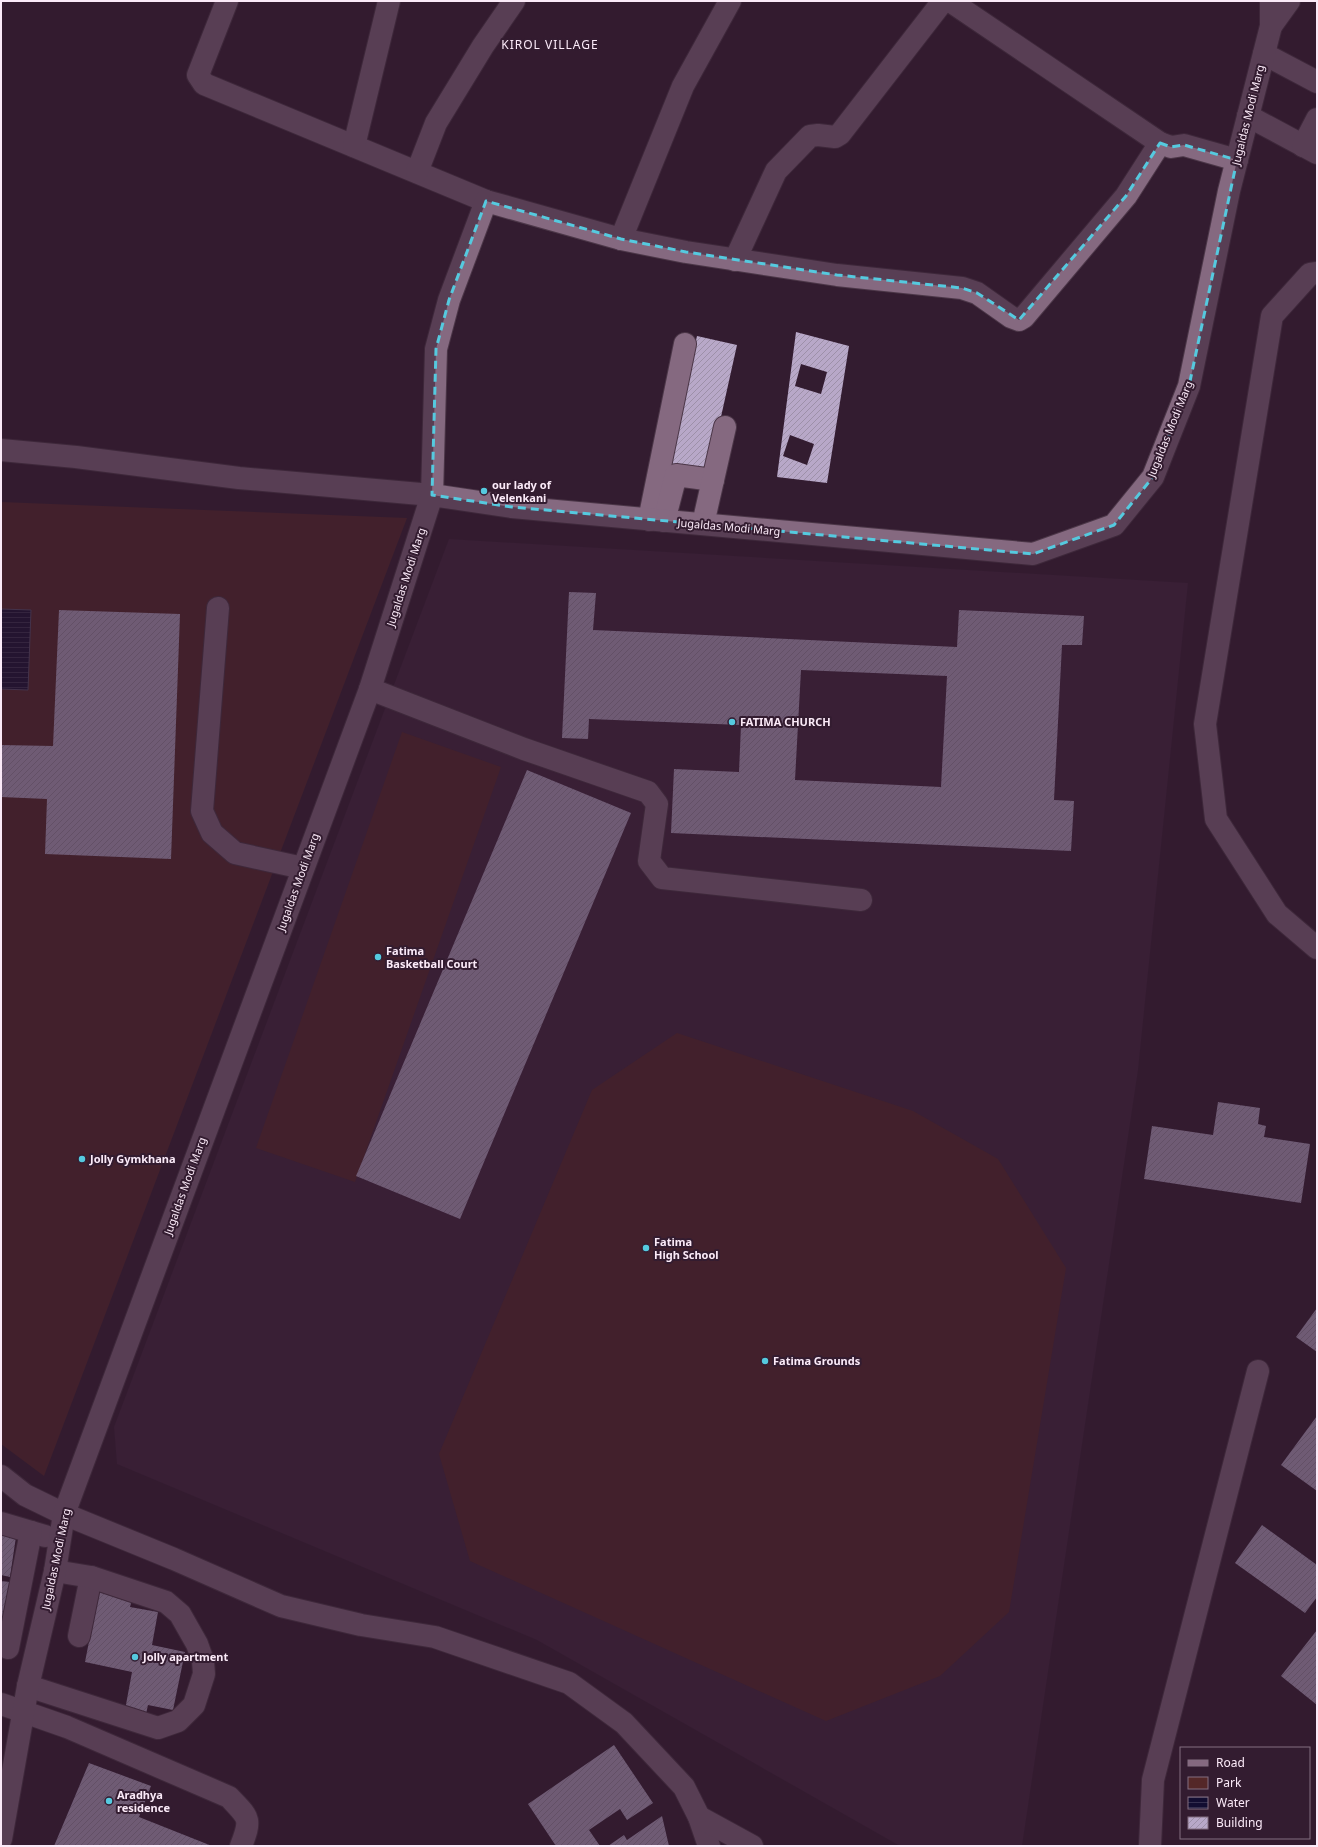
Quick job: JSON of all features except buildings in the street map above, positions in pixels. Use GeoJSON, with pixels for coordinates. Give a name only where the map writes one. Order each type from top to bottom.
{"type":"FeatureCollection","features":[{"type":"Feature","properties":{"kind":"street"},"geometry":{"type":"LineString","coordinates":[[227,1],[198,75],[204,84],[486,201],[621,239],[735,260],[837,275],[962,288],[977,293],[1011,317],[1019,320],[1024,317],[1126,196],[1160,143]]}},
{"type":"Feature","properties":{"kind":"street"},"geometry":{"type":"LineString","coordinates":[[354,146],[389,1]]}},
{"type":"Feature","properties":{"kind":"street"},"geometry":{"type":"LineString","coordinates":[[417,172],[436,123],[482,46],[514,1]]}},
{"type":"Feature","properties":{"kind":"street"},"geometry":{"type":"LineString","coordinates":[[621,239],[682,86],[730,1]]}},
{"type":"Feature","properties":{"kind":"street"},"geometry":{"type":"LineString","coordinates":[[735,260],[776,171],[810,136],[818,135],[835,137],[840,134],[943,1]]}},
{"type":"Feature","properties":{"kind":"street"},"geometry":{"type":"LineString","coordinates":[[950,1],[1160,143],[1171,147],[1184,145],[1237,160]]}},
{"type":"Feature","properties":{"kind":"street","name":"Jugaldas Modi Marg"},"geometry":{"type":"LineString","coordinates":[[1,1839],[21,1736],[23,1712],[28,1686],[55,1571],[64,1514],[370,689],[432,495],[512,507],[1033,554],[1114,526],[1153,477],[1189,386],[1237,160],[1271,26],[1271,1]]}},
{"type":"Feature","properties":{"kind":"street"},"geometry":{"type":"LineString","coordinates":[[1271,26],[1288,1]]}},
{"type":"Feature","properties":{"kind":"street"},"geometry":{"type":"LineString","coordinates":[[1264,54],[1317,82]]}},
{"type":"Feature","properties":{"kind":"street"},"geometry":{"type":"LineString","coordinates":[[1248,116],[1310,149],[1317,119]]}},
{"type":"Feature","properties":{"kind":"street"},"geometry":{"type":"LineString","coordinates":[[1,450],[76,456],[239,478],[432,495],[436,349],[450,300],[486,201]]}},
{"type":"Feature","properties":{"kind":"street"},"geometry":{"type":"LineString","coordinates":[[1317,273],[1310,274],[1272,316],[1205,724],[1216,819],[1277,914],[1317,948]]}},
{"type":"Feature","properties":{"kind":"street"},"geometry":{"type":"LineString","coordinates":[[657,520],[686,344]]}},
{"type":"Feature","properties":{"kind":"street"},"geometry":{"type":"LineString","coordinates":[[703,524],[726,427]]}},
{"type":"Feature","properties":{"kind":"street"},"geometry":{"type":"LineString","coordinates":[[657,520],[676,474],[713,480]]}},
{"type":"Feature","properties":{"kind":"street"},"geometry":{"type":"LineString","coordinates":[[218,608],[202,811],[212,833],[235,854],[303,868]]}},
{"type":"Feature","properties":{"kind":"street"},"geometry":{"type":"LineString","coordinates":[[370,689],[524,749],[648,792],[657,804],[649,861],[662,878],[861,900]]}},
{"type":"Feature","properties":{"kind":"street"},"geometry":{"type":"LineString","coordinates":[[1150,1846],[1153,1780],[1258,1371]]}},
{"type":"Feature","properties":{"kind":"street"},"geometry":{"type":"LineString","coordinates":[[1,1476],[25,1495],[64,1514],[174,1559],[281,1606],[361,1625],[435,1637],[569,1683],[624,1723],[684,1787],[699,1818],[709,1846]]}},
{"type":"Feature","properties":{"kind":"street"},"geometry":{"type":"LineString","coordinates":[[1,1523],[60,1540]]}},
{"type":"Feature","properties":{"kind":"street"},"geometry":{"type":"LineString","coordinates":[[31,1532],[4,1648],[36,1653]]}},
{"type":"Feature","properties":{"kind":"street"},"geometry":{"type":"LineString","coordinates":[[28,1686],[158,1728],[178,1721],[194,1705],[204,1674],[203,1661],[197,1644],[180,1614],[166,1602],[91,1577],[55,1571]]}},
{"type":"Feature","properties":{"kind":"street"},"geometry":{"type":"LineString","coordinates":[[79,1636],[91,1577]]}},
{"type":"Feature","properties":{"kind":"street"},"geometry":{"type":"LineString","coordinates":[[1,1704],[67,1727],[229,1797],[246,1814],[247,1829],[240,1846]]}},
{"type":"Feature","properties":{"kind":"street"},"geometry":{"type":"LineString","coordinates":[[699,1818],[752,1846]]}},
{"type":"Feature","properties":{"kind":"highlighted area"},"geometry":{"type":"Polygon","coordinates":[[[1160,143],[1171,147],[1184,145],[1237,160],[1189,386],[1153,477],[1114,525],[1033,554],[512,507],[432,495],[436,349],[449,300],[486,201],[621,239],[686,252],[837,275],[962,288],[977,293],[1019,320],[1126,196],[1160,143]]]}},
{"type":"Feature","properties":{"kind":"shaded area","name":"Fatima High School"},"geometry":{"type":"Polygon","coordinates":[[[449,539],[1188,583],[1138,1070],[1022,1846],[900,1846],[537,1640],[117,1464],[114,1427],[449,539]]]}},
{"type":"Feature","properties":{"kind":"green space","name":"Jolly Gymkhana"},"geometry":{"type":"Polygon","coordinates":[[[1,502],[407,518],[44,1476],[1,1444],[1,502]]]}},
{"type":"Feature","properties":{"kind":"green space","name":"Fatima Basketball Court"},"geometry":{"type":"Polygon","coordinates":[[[402,732],[501,767],[355,1182],[256,1148],[402,732]]]}},
{"type":"Feature","properties":{"kind":"green space","name":"Fatima Grounds"},"geometry":{"type":"Polygon","coordinates":[[[677,1033],[913,1111],[998,1159],[1066,1268],[1009,1612],[940,1676],[826,1721],[470,1561],[439,1454],[592,1090],[677,1033]]]}},
{"type":"Feature","properties":{"kind":"water"},"geometry":{"type":"Polygon","coordinates":[[[1,609],[31,610],[28,690],[1,689],[1,609]]]}},
{"type":"Feature","properties":{"kind":"place","name":"our lady of Velenkani"},"geometry":{"type":"Point","coordinates":[484,491]}},
{"type":"Feature","properties":{"kind":"place","name":"FATIMA CHURCH"},"geometry":{"type":"Point","coordinates":[732,722]}},
{"type":"Feature","properties":{"kind":"place","name":"Fatima Basketball Court"},"geometry":{"type":"Point","coordinates":[378,957]}},
{"type":"Feature","properties":{"kind":"place","name":"Jolly Gymkhana"},"geometry":{"type":"Point","coordinates":[82,1159]}},
{"type":"Feature","properties":{"kind":"place","name":"Fatima High School"},"geometry":{"type":"Point","coordinates":[646,1248]}},
{"type":"Feature","properties":{"kind":"place","name":"Fatima Grounds"},"geometry":{"type":"Point","coordinates":[765,1361]}},
{"type":"Feature","properties":{"kind":"place","name":"Jolly apartment"},"geometry":{"type":"Point","coordinates":[135,1657]}},
{"type":"Feature","properties":{"kind":"place","name":"Aradhya residence"},"geometry":{"type":"Point","coordinates":[109,1801]}},
{"type":"Feature","properties":{"kind":"district","name":"KIROL VILLAGE"},"geometry":{"type":"Point","coordinates":[550,45]}}]}
